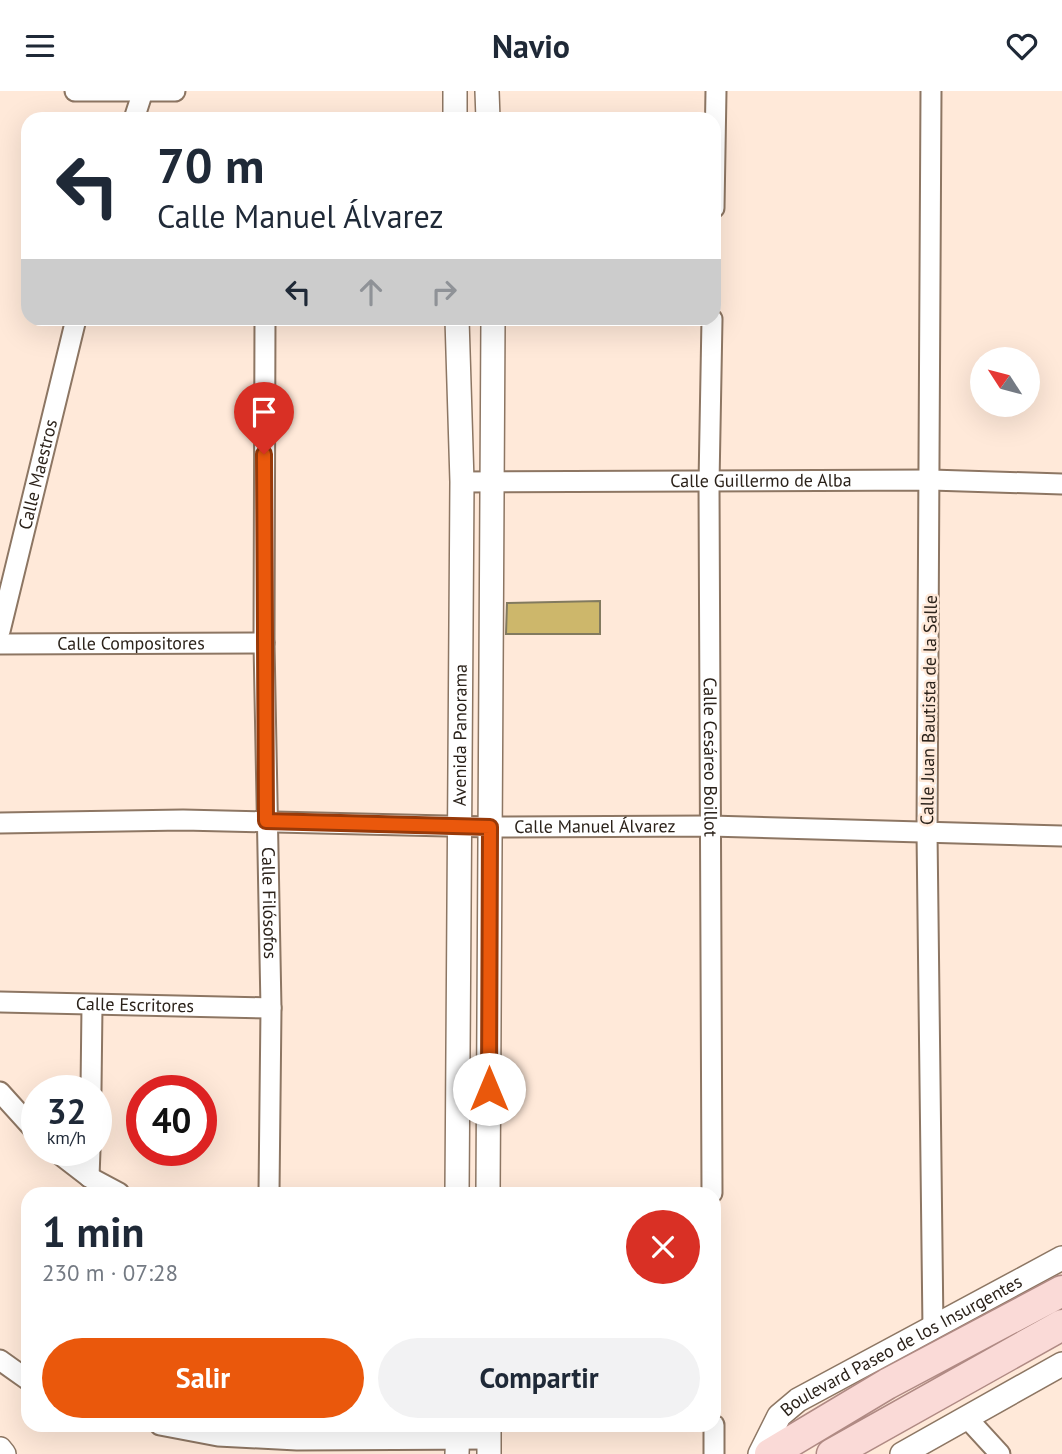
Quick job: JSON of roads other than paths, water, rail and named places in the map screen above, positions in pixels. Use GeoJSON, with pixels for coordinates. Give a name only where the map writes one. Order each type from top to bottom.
{"type":"FeatureCollection","features":[{"type":"Feature","properties":{"kind":"main road","name":"Boulevard Paseo de los Insurgentes"},"geometry":{"type":"LineString","coordinates":[[770,1454],[887,1384],[1062,1291]]}},
{"type":"Feature","properties":{"kind":"main road"},"geometry":{"type":"LineString","coordinates":[[832,1454],[1062,1325]]}},
{"type":"Feature","properties":{"kind":"street"},"geometry":{"type":"LineString","coordinates":[[75,91],[175,91]]}},
{"type":"Feature","properties":{"kind":"street"},"geometry":{"type":"LineString","coordinates":[[455,91],[455,112]]}},
{"type":"Feature","properties":{"kind":"street"},"geometry":{"type":"LineString","coordinates":[[487,91],[488,112]]}},
{"type":"Feature","properties":{"kind":"street"},"geometry":{"type":"LineString","coordinates":[[716,91],[716,112]]}},
{"type":"Feature","properties":{"kind":"street","name":"Calle Juan Bautista de la Salle"},"geometry":{"type":"LineString","coordinates":[[931,91],[928,832],[933,1329]]}},
{"type":"Feature","properties":{"kind":"street"},"geometry":{"type":"LineString","coordinates":[[136,112],[143,92]]}},
{"type":"Feature","properties":{"kind":"street","name":"Calle Maestros"},"geometry":{"type":"LineString","coordinates":[[0,631],[74,326]]}},
{"type":"Feature","properties":{"kind":"street","name":"Calle Filósofos"},"geometry":{"type":"LineString","coordinates":[[264,326],[264,643],[271,1008],[269,1187]]}},
{"type":"Feature","properties":{"kind":"street","name":"Avenida Panorama"},"geometry":{"type":"LineString","coordinates":[[457,326],[462,482],[457,1187]]}},
{"type":"Feature","properties":{"kind":"street","name":"Avenida Panorama"},"geometry":{"type":"LineString","coordinates":[[488,1187],[493,326]]}},
{"type":"Feature","properties":{"kind":"street","name":"Calle Cesáreo Boillot"},"geometry":{"type":"LineString","coordinates":[[712,326],[709,483],[712,1187]]}},
{"type":"Feature","properties":{"kind":"street","name":"Calle Guillermo de Alba"},"geometry":{"type":"LineString","coordinates":[[462,482],[931,480],[1062,484]]}},
{"type":"Feature","properties":{"kind":"street","name":"Calle Compositores"},"geometry":{"type":"LineString","coordinates":[[0,644],[264,643]]}},
{"type":"Feature","properties":{"kind":"street","name":"Calle Manuel Álvarez"},"geometry":{"type":"LineString","coordinates":[[0,823],[266,821],[490,827],[710,826],[1062,836]]}},
{"type":"Feature","properties":{"kind":"street","name":"Calle Escritores"},"geometry":{"type":"LineString","coordinates":[[0,1002],[271,1008]]}},
{"type":"Feature","properties":{"kind":"street"},"geometry":{"type":"LineString","coordinates":[[91,1075],[92,1006]]}},
{"type":"Feature","properties":{"kind":"street"},"geometry":{"type":"LineString","coordinates":[[0,1092],[21,1115]]}},
{"type":"Feature","properties":{"kind":"street"},"geometry":{"type":"LineString","coordinates":[[75,1166],[108,1187]]}},
{"type":"Feature","properties":{"kind":"street"},"geometry":{"type":"LineString","coordinates":[[89,1166],[89,1177]]}},
{"type":"Feature","properties":{"kind":"street","name":"Boulevard Paseo de los Insurgentes"},"geometry":{"type":"LineString","coordinates":[[760,1454],[779,1416],[797,1400],[1062,1258]]}},
{"type":"Feature","properties":{"kind":"street"},"geometry":{"type":"LineString","coordinates":[[0,1360],[21,1375]]}},
{"type":"Feature","properties":{"kind":"street"},"geometry":{"type":"LineString","coordinates":[[902,1454],[1062,1364]]}},
{"type":"Feature","properties":{"kind":"street"},"geometry":{"type":"LineString","coordinates":[[967,1418],[1000,1454]]}},
{"type":"Feature","properties":{"kind":"street"},"geometry":{"type":"LineString","coordinates":[[197,1432],[218,1436],[297,1440],[489,1439]]}},
{"type":"Feature","properties":{"kind":"street"},"geometry":{"type":"LineString","coordinates":[[714,1432],[714,1454]]}},
{"type":"Feature","properties":{"kind":"street"},"geometry":{"type":"LineString","coordinates":[[0,1449],[4,1454]]}}]}
